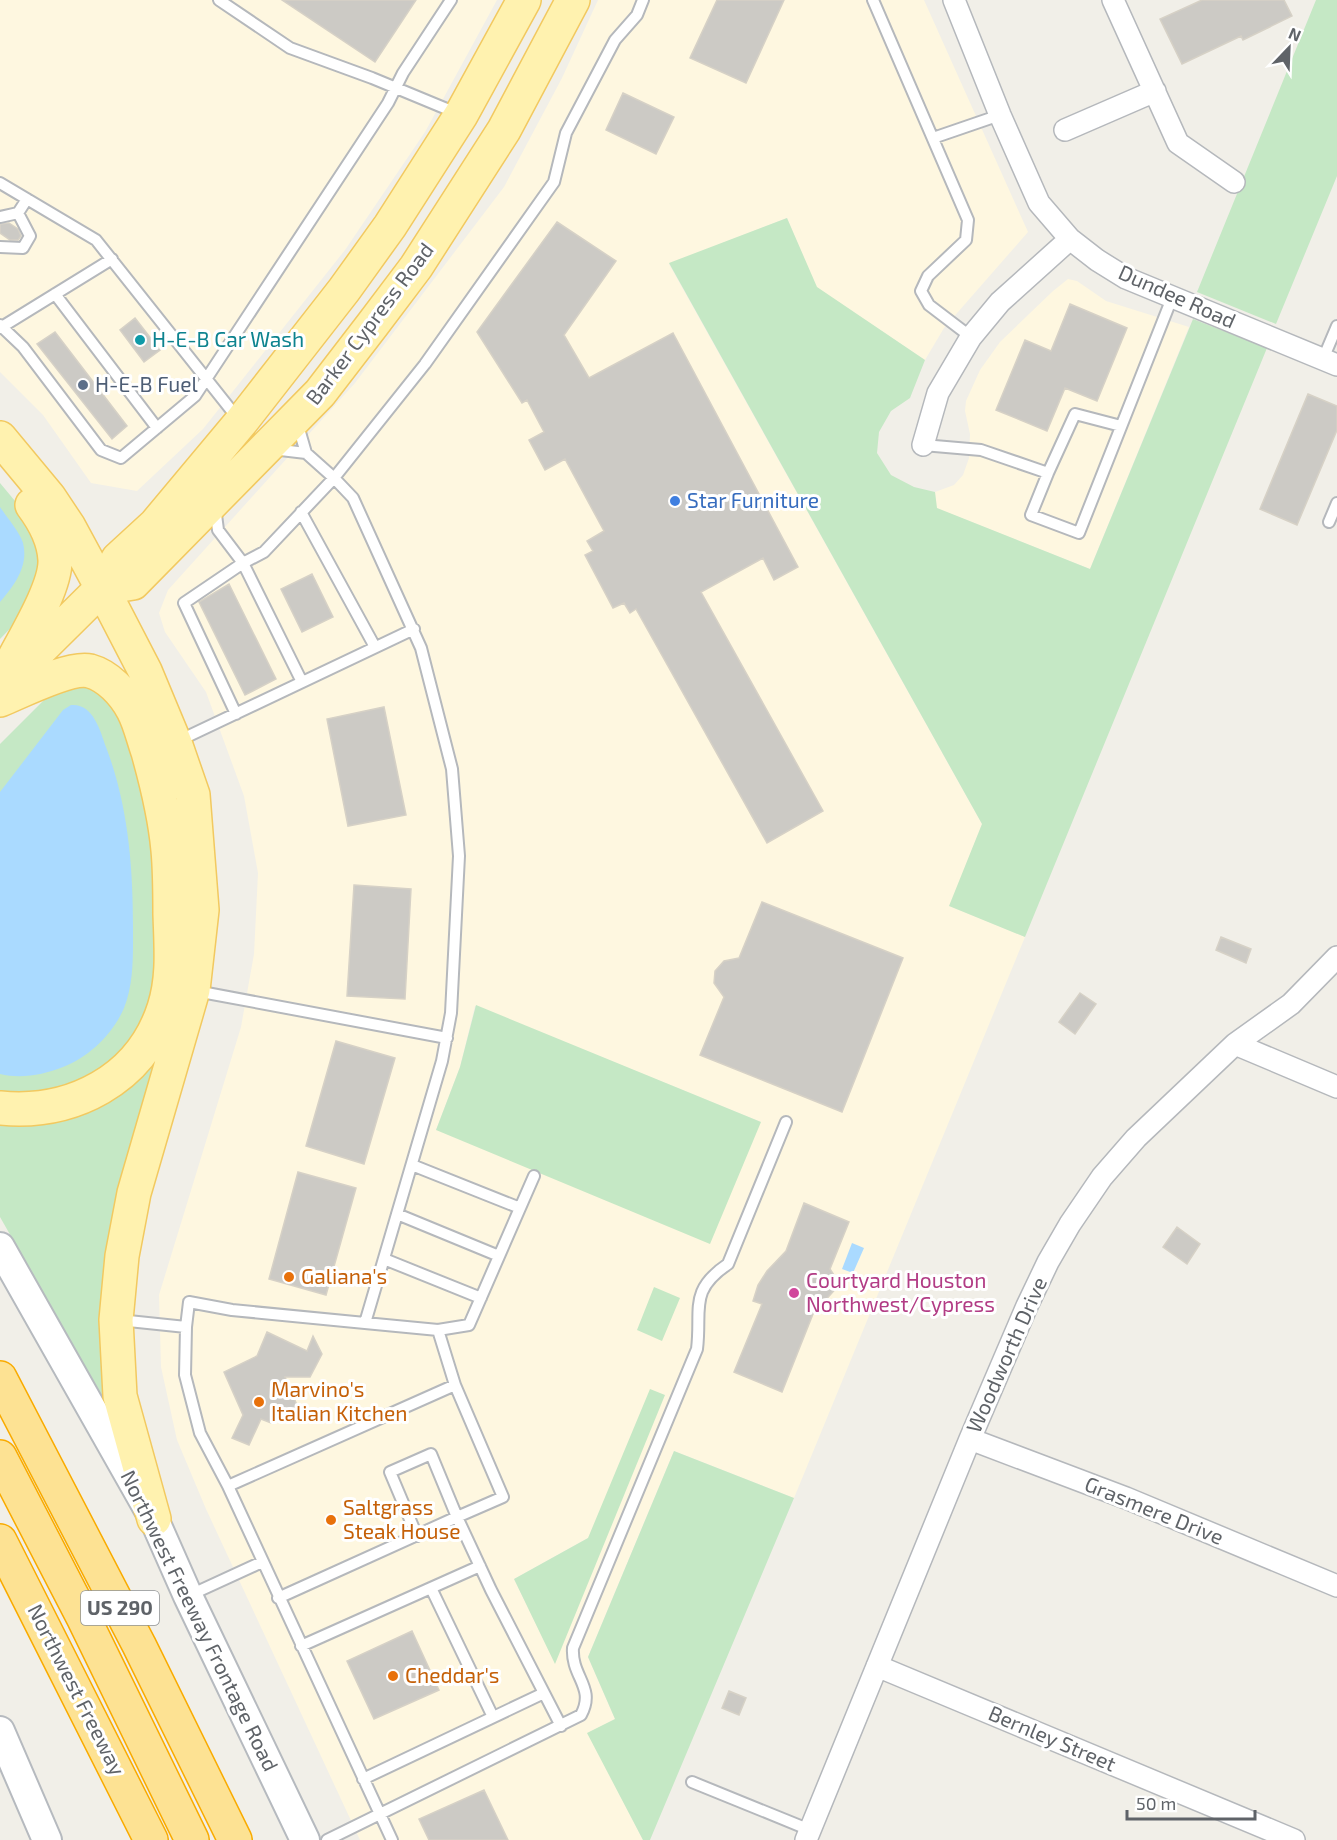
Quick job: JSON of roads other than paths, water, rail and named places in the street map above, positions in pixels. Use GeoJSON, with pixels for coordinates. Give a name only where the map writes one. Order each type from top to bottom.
{"type":"FeatureCollection","features":[{"type":"Feature","properties":{"kind":"highway","name":"US 290"},"geometry":{"type":"LineString","coordinates":[[0,1378],[144,1654],[235,1840]]}},
{"type":"Feature","properties":{"kind":"highway"},"geometry":{"type":"LineString","coordinates":[[0,1457],[84,1619],[192,1840]]}},
{"type":"Feature","properties":{"kind":"highway","name":"Northwest Freeway"},"geometry":{"type":"LineString","coordinates":[[0,1541],[151,1840]]}},
{"type":"Feature","properties":{"kind":"highway"},"geometry":{"type":"LineString","coordinates":[[0,1570],[31,1600]]}},
{"type":"Feature","properties":{"kind":"main road","name":"Barker Cypress Road"},"geometry":{"type":"LineString","coordinates":[[0,687],[102,588],[118,559],[155,525],[241,422],[344,290],[390,226],[461,115],[524,0]]}},
{"type":"Feature","properties":{"kind":"main road","name":"Barker Cypress Road"},"geometry":{"type":"LineString","coordinates":[[102,588],[133,583],[205,522],[267,448],[320,393],[416,267],[504,130],[573,0]]}},
{"type":"Feature","properties":{"kind":"main road"},"geometry":{"type":"LineString","coordinates":[[461,115],[504,130]]}},
{"type":"Feature","properties":{"kind":"main road"},"geometry":{"type":"LineString","coordinates":[[344,290],[373,324]]}},
{"type":"Feature","properties":{"kind":"main road"},"geometry":{"type":"LineString","coordinates":[[0,438],[49,498],[69,527],[102,588],[145,671],[175,742],[193,795],[202,910],[193,990],[134,1193],[122,1256],[116,1320],[120,1396],[154,1520]]}},
{"type":"Feature","properties":{"kind":"main road"},"geometry":{"type":"LineString","coordinates":[[0,467],[34,507],[50,535],[55,561],[49,588],[0,687]]}},
{"type":"Feature","properties":{"kind":"main road"},"geometry":{"type":"LineString","coordinates":[[0,700],[69,672],[87,670],[111,682],[132,709],[144,740],[162,811],[168,851],[172,958],[168,993],[157,1025],[149,1041],[127,1068],[99,1089],[68,1103],[34,1110],[0,1108]]}},
{"type":"Feature","properties":{"kind":"main road","name":"Northwest Freeway Frontage Road"},"geometry":{"type":"LineString","coordinates":[[0,1247],[154,1520],[305,1840]]}},
{"type":"Feature","properties":{"kind":"main road"},"geometry":{"type":"LineString","coordinates":[[0,1731],[47,1840]]}},
{"type":"Feature","properties":{"kind":"street","name":"Dundee Road"},"geometry":{"type":"LineString","coordinates":[[954,0],[1038,203],[1070,239],[1097,260],[1126,278],[1330,362]]}},
{"type":"Feature","properties":{"kind":"street"},"geometry":{"type":"LineString","coordinates":[[1116,1],[1178,143],[1234,182]]}},
{"type":"Feature","properties":{"kind":"street"},"geometry":{"type":"LineString","coordinates":[[1065,130],[1155,91]]}},
{"type":"Feature","properties":{"kind":"street"},"geometry":{"type":"LineString","coordinates":[[923,445],[938,393],[971,337],[1000,302],[1070,239]]}},
{"type":"Feature","properties":{"kind":"street","name":"Woodworth Drive"},"geometry":{"type":"LineString","coordinates":[[808,1835],[1027,1306],[1048,1262],[1070,1224],[1102,1177],[1136,1138],[1235,1044],[1291,1004],[1337,957]]}},
{"type":"Feature","properties":{"kind":"street"},"geometry":{"type":"LineString","coordinates":[[1235,1044],[1337,1087]]}},
{"type":"Feature","properties":{"kind":"street","name":"Grasmere Drive"},"geometry":{"type":"LineString","coordinates":[[970,1439],[1126,1498],[1337,1586]]}},
{"type":"Feature","properties":{"kind":"street","name":"Bernley Street"},"geometry":{"type":"LineString","coordinates":[[877,1666],[1294,1840]]}},
{"type":"Feature","properties":{"kind":"lane"},"geometry":{"type":"LineString","coordinates":[[219,0],[290,48],[395,87],[461,115]]}},
{"type":"Feature","properties":{"kind":"lane"},"geometry":{"type":"LineString","coordinates":[[112,260],[1,327],[23,347],[101,450],[121,458],[195,396],[388,103],[395,87],[451,0]]}},
{"type":"Feature","properties":{"kind":"lane"},"geometry":{"type":"LineString","coordinates":[[236,714],[184,603],[243,562],[264,552],[334,478],[425,364],[554,182],[566,133],[615,40],[637,15],[643,0]]}},
{"type":"Feature","properties":{"kind":"lane"},"geometry":{"type":"LineString","coordinates":[[873,0],[968,220],[966,240],[928,276],[921,291],[929,304],[971,337]]}},
{"type":"Feature","properties":{"kind":"lane"},"geometry":{"type":"LineString","coordinates":[[933,138],[1000,115]]}},
{"type":"Feature","properties":{"kind":"lane"},"geometry":{"type":"LineString","coordinates":[[0,183],[96,240],[241,422]]}},
{"type":"Feature","properties":{"kind":"lane"},"geometry":{"type":"LineString","coordinates":[[11,224],[27,199]]}},
{"type":"Feature","properties":{"kind":"lane"},"geometry":{"type":"LineString","coordinates":[[11,224],[18,213]]}},
{"type":"Feature","properties":{"kind":"lane"},"geometry":{"type":"LineString","coordinates":[[4,243],[23,248],[30,236],[18,213]]}},
{"type":"Feature","properties":{"kind":"lane"},"geometry":{"type":"LineString","coordinates":[[55,294],[157,428]]}},
{"type":"Feature","properties":{"kind":"lane"},"geometry":{"type":"LineString","coordinates":[[1122,426],[1075,414],[1031,515],[1079,533],[1122,426],[1172,298]]}},
{"type":"Feature","properties":{"kind":"lane"},"geometry":{"type":"LineString","coordinates":[[1330,362],[1337,326]]}},
{"type":"Feature","properties":{"kind":"lane"},"geometry":{"type":"LineString","coordinates":[[296,419],[306,453],[353,498],[414,629],[452,769],[459,856],[453,984],[447,1038],[365,1323]]}},
{"type":"Feature","properties":{"kind":"lane"},"geometry":{"type":"LineString","coordinates":[[923,445],[981,450],[1048,473]]}},
{"type":"Feature","properties":{"kind":"lane"},"geometry":{"type":"LineString","coordinates":[[267,448],[306,453]]}},
{"type":"Feature","properties":{"kind":"lane"},"geometry":{"type":"LineString","coordinates":[[1329,522],[1337,503]]}},
{"type":"Feature","properties":{"kind":"lane"},"geometry":{"type":"LineString","coordinates":[[301,512],[375,647]]}},
{"type":"Feature","properties":{"kind":"lane"},"geometry":{"type":"LineString","coordinates":[[205,522],[243,562],[302,682]]}},
{"type":"Feature","properties":{"kind":"lane"},"geometry":{"type":"LineString","coordinates":[[175,742],[414,629]]}},
{"type":"Feature","properties":{"kind":"lane"},"geometry":{"type":"LineString","coordinates":[[193,990],[447,1038]]}},
{"type":"Feature","properties":{"kind":"lane"},"geometry":{"type":"LineString","coordinates":[[327,1840],[581,1715],[587,1704],[587,1693],[572,1661],[573,1648],[697,1349],[699,1298],[706,1283],[728,1264],[786,1122]]}},
{"type":"Feature","properties":{"kind":"lane"},"geometry":{"type":"LineString","coordinates":[[412,1165],[520,1208]]}},
{"type":"Feature","properties":{"kind":"lane"},"geometry":{"type":"LineString","coordinates":[[392,1840],[261,1562],[228,1486],[200,1433],[185,1375],[189,1302],[232,1310],[438,1330],[469,1324],[534,1176]]}},
{"type":"Feature","properties":{"kind":"lane"},"geometry":{"type":"LineString","coordinates":[[397,1214],[499,1256]]}},
{"type":"Feature","properties":{"kind":"lane"},"geometry":{"type":"LineString","coordinates":[[384,1259],[481,1298]]}},
{"type":"Feature","properties":{"kind":"lane"},"geometry":{"type":"LineString","coordinates":[[116,1320],[186,1327]]}},
{"type":"Feature","properties":{"kind":"lane"},"geometry":{"type":"LineString","coordinates":[[278,1598],[503,1497],[455,1385],[438,1330]]}},
{"type":"Feature","properties":{"kind":"lane"},"geometry":{"type":"LineString","coordinates":[[228,1486],[455,1385]]}},
{"type":"Feature","properties":{"kind":"lane"},"geometry":{"type":"LineString","coordinates":[[417,1536],[390,1472],[431,1455],[480,1566],[561,1726]]}},
{"type":"Feature","properties":{"kind":"lane"},"geometry":{"type":"LineString","coordinates":[[188,1596],[261,1562]]}},
{"type":"Feature","properties":{"kind":"lane"},"geometry":{"type":"LineString","coordinates":[[301,1646],[480,1566]]}},
{"type":"Feature","properties":{"kind":"lane"},"geometry":{"type":"LineString","coordinates":[[431,1588],[494,1717]]}},
{"type":"Feature","properties":{"kind":"lane"},"geometry":{"type":"LineString","coordinates":[[363,1779],[544,1694]]}},
{"type":"Feature","properties":{"kind":"lane"},"geometry":{"type":"LineString","coordinates":[[692,1782],[808,1835]]}},
{"type":"Feature","properties":{"kind":"water"},"geometry":{"type":"Polygon","coordinates":[[[0,507],[23,543],[24,560],[19,575],[0,602],[0,507]]]}},
{"type":"Feature","properties":{"kind":"water"},"geometry":{"type":"Polygon","coordinates":[[[71,705],[85,708],[95,719],[120,791],[128,836],[133,904],[133,958],[130,989],[119,1018],[107,1035],[91,1051],[73,1063],[32,1075],[0,1074],[0,792],[63,710],[71,705]]]}},
{"type":"Feature","properties":{"kind":"water"},"geometry":{"type":"Polygon","coordinates":[[[852,1243],[864,1248],[853,1273],[842,1269],[852,1243]]]}},
{"type":"Feature","properties":{"kind":"place","name":"H-E-B Car Wash"},"geometry":{"type":"Point","coordinates":[140,340]}},
{"type":"Feature","properties":{"kind":"place","name":"H-E-B Fuel"},"geometry":{"type":"Point","coordinates":[83,385]}},
{"type":"Feature","properties":{"kind":"place","name":"Star Furniture"},"geometry":{"type":"Point","coordinates":[675,501]}},
{"type":"Feature","properties":{"kind":"place","name":"Galiana's"},"geometry":{"type":"Point","coordinates":[289,1277]}},
{"type":"Feature","properties":{"kind":"place","name":"Courtyard Houston Northwest/Cypress"},"geometry":{"type":"Point","coordinates":[794,1293]}},
{"type":"Feature","properties":{"kind":"place","name":"Marvino's Italian Kitchen"},"geometry":{"type":"Point","coordinates":[259,1402]}},
{"type":"Feature","properties":{"kind":"place","name":"Saltgrass Steak House"},"geometry":{"type":"Point","coordinates":[331,1520]}},
{"type":"Feature","properties":{"kind":"place","name":"Cheddar's"},"geometry":{"type":"Point","coordinates":[393,1676]}}]}
